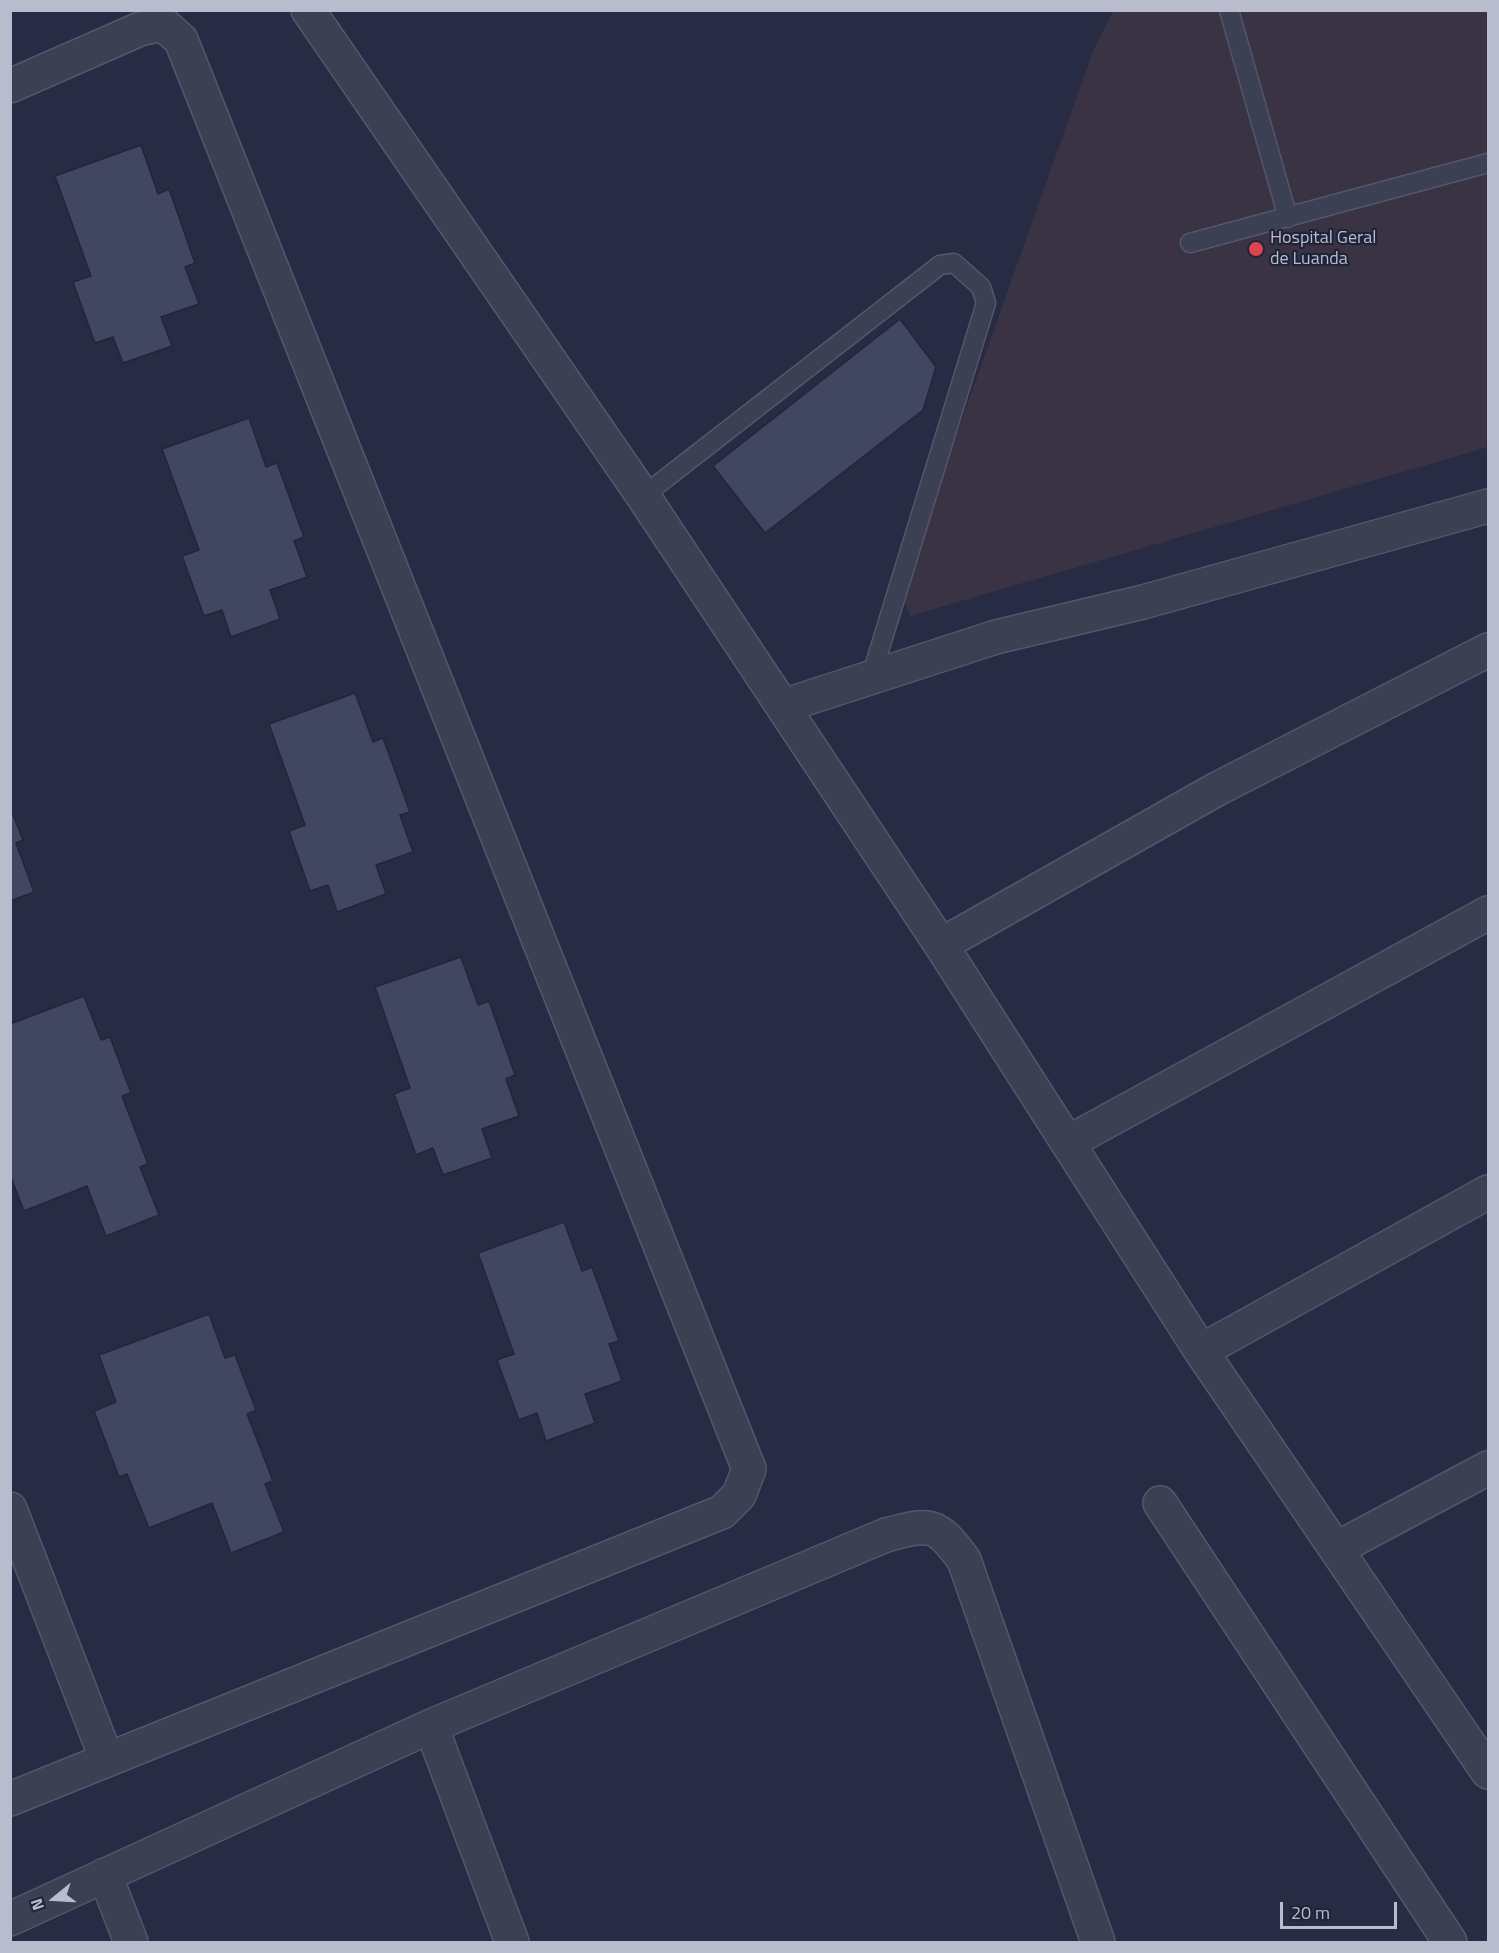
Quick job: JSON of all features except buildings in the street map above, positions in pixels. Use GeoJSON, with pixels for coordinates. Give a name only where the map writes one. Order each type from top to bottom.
{"type":"FeatureCollection","features":[{"type":"Feature","properties":{"kind":"street"},"geometry":{"type":"LineString","coordinates":[[308,10],[643,496],[1070,1142],[1202,1351],[1488,1772]]}},
{"type":"Feature","properties":{"kind":"street"},"geometry":{"type":"LineString","coordinates":[[10,86],[140,28],[163,24],[181,40],[749,1468],[739,1495],[722,1512],[10,1799]]}},
{"type":"Feature","properties":{"kind":"street"},"geometry":{"type":"LineString","coordinates":[[783,706],[996,637],[1143,602],[1488,506]]}},
{"type":"Feature","properties":{"kind":"street"},"geometry":{"type":"LineString","coordinates":[[941,945],[1217,789],[1488,650]]}},
{"type":"Feature","properties":{"kind":"street"},"geometry":{"type":"LineString","coordinates":[[1070,1142],[1488,913]]}},
{"type":"Feature","properties":{"kind":"street"},"geometry":{"type":"LineString","coordinates":[[1202,1351],[1488,1192]]}},
{"type":"Feature","properties":{"kind":"street"},"geometry":{"type":"LineString","coordinates":[[1336,1550],[1488,1468]]}},
{"type":"Feature","properties":{"kind":"street"},"geometry":{"type":"LineString","coordinates":[[1160,1503],[1450,1942]]}},
{"type":"Feature","properties":{"kind":"street"},"geometry":{"type":"LineString","coordinates":[[10,1509],[107,1760]]}},
{"type":"Feature","properties":{"kind":"street"},"geometry":{"type":"LineString","coordinates":[[10,1918],[431,1726],[886,1534],[919,1526],[944,1533],[964,1560],[1098,1942]]}},
{"type":"Feature","properties":{"kind":"street"},"geometry":{"type":"LineString","coordinates":[[431,1726],[512,1942]]}},
{"type":"Feature","properties":{"kind":"street"},"geometry":{"type":"LineString","coordinates":[[105,1875],[131,1942]]}},
{"type":"Feature","properties":{"kind":"lane"},"geometry":{"type":"LineString","coordinates":[[1229,10],[1288,218]]}},
{"type":"Feature","properties":{"kind":"lane"},"geometry":{"type":"LineString","coordinates":[[1190,243],[1488,163]]}},
{"type":"Feature","properties":{"kind":"lane"},"geometry":{"type":"LineString","coordinates":[[643,496],[940,265],[954,263],[981,287],[986,303],[871,677]]}},
{"type":"Feature","properties":{"kind":"shaded area","name":"Hospital Geral de Luanda"},"geometry":{"type":"Polygon","coordinates":[[[1113,11],[1488,11],[1488,447],[910,616],[901,591],[1093,51],[1113,11]]]}},
{"type":"Feature","properties":{"kind":"place","name":"Hospital Geral de Luanda"},"geometry":{"type":"Point","coordinates":[1256,249]}}]}
